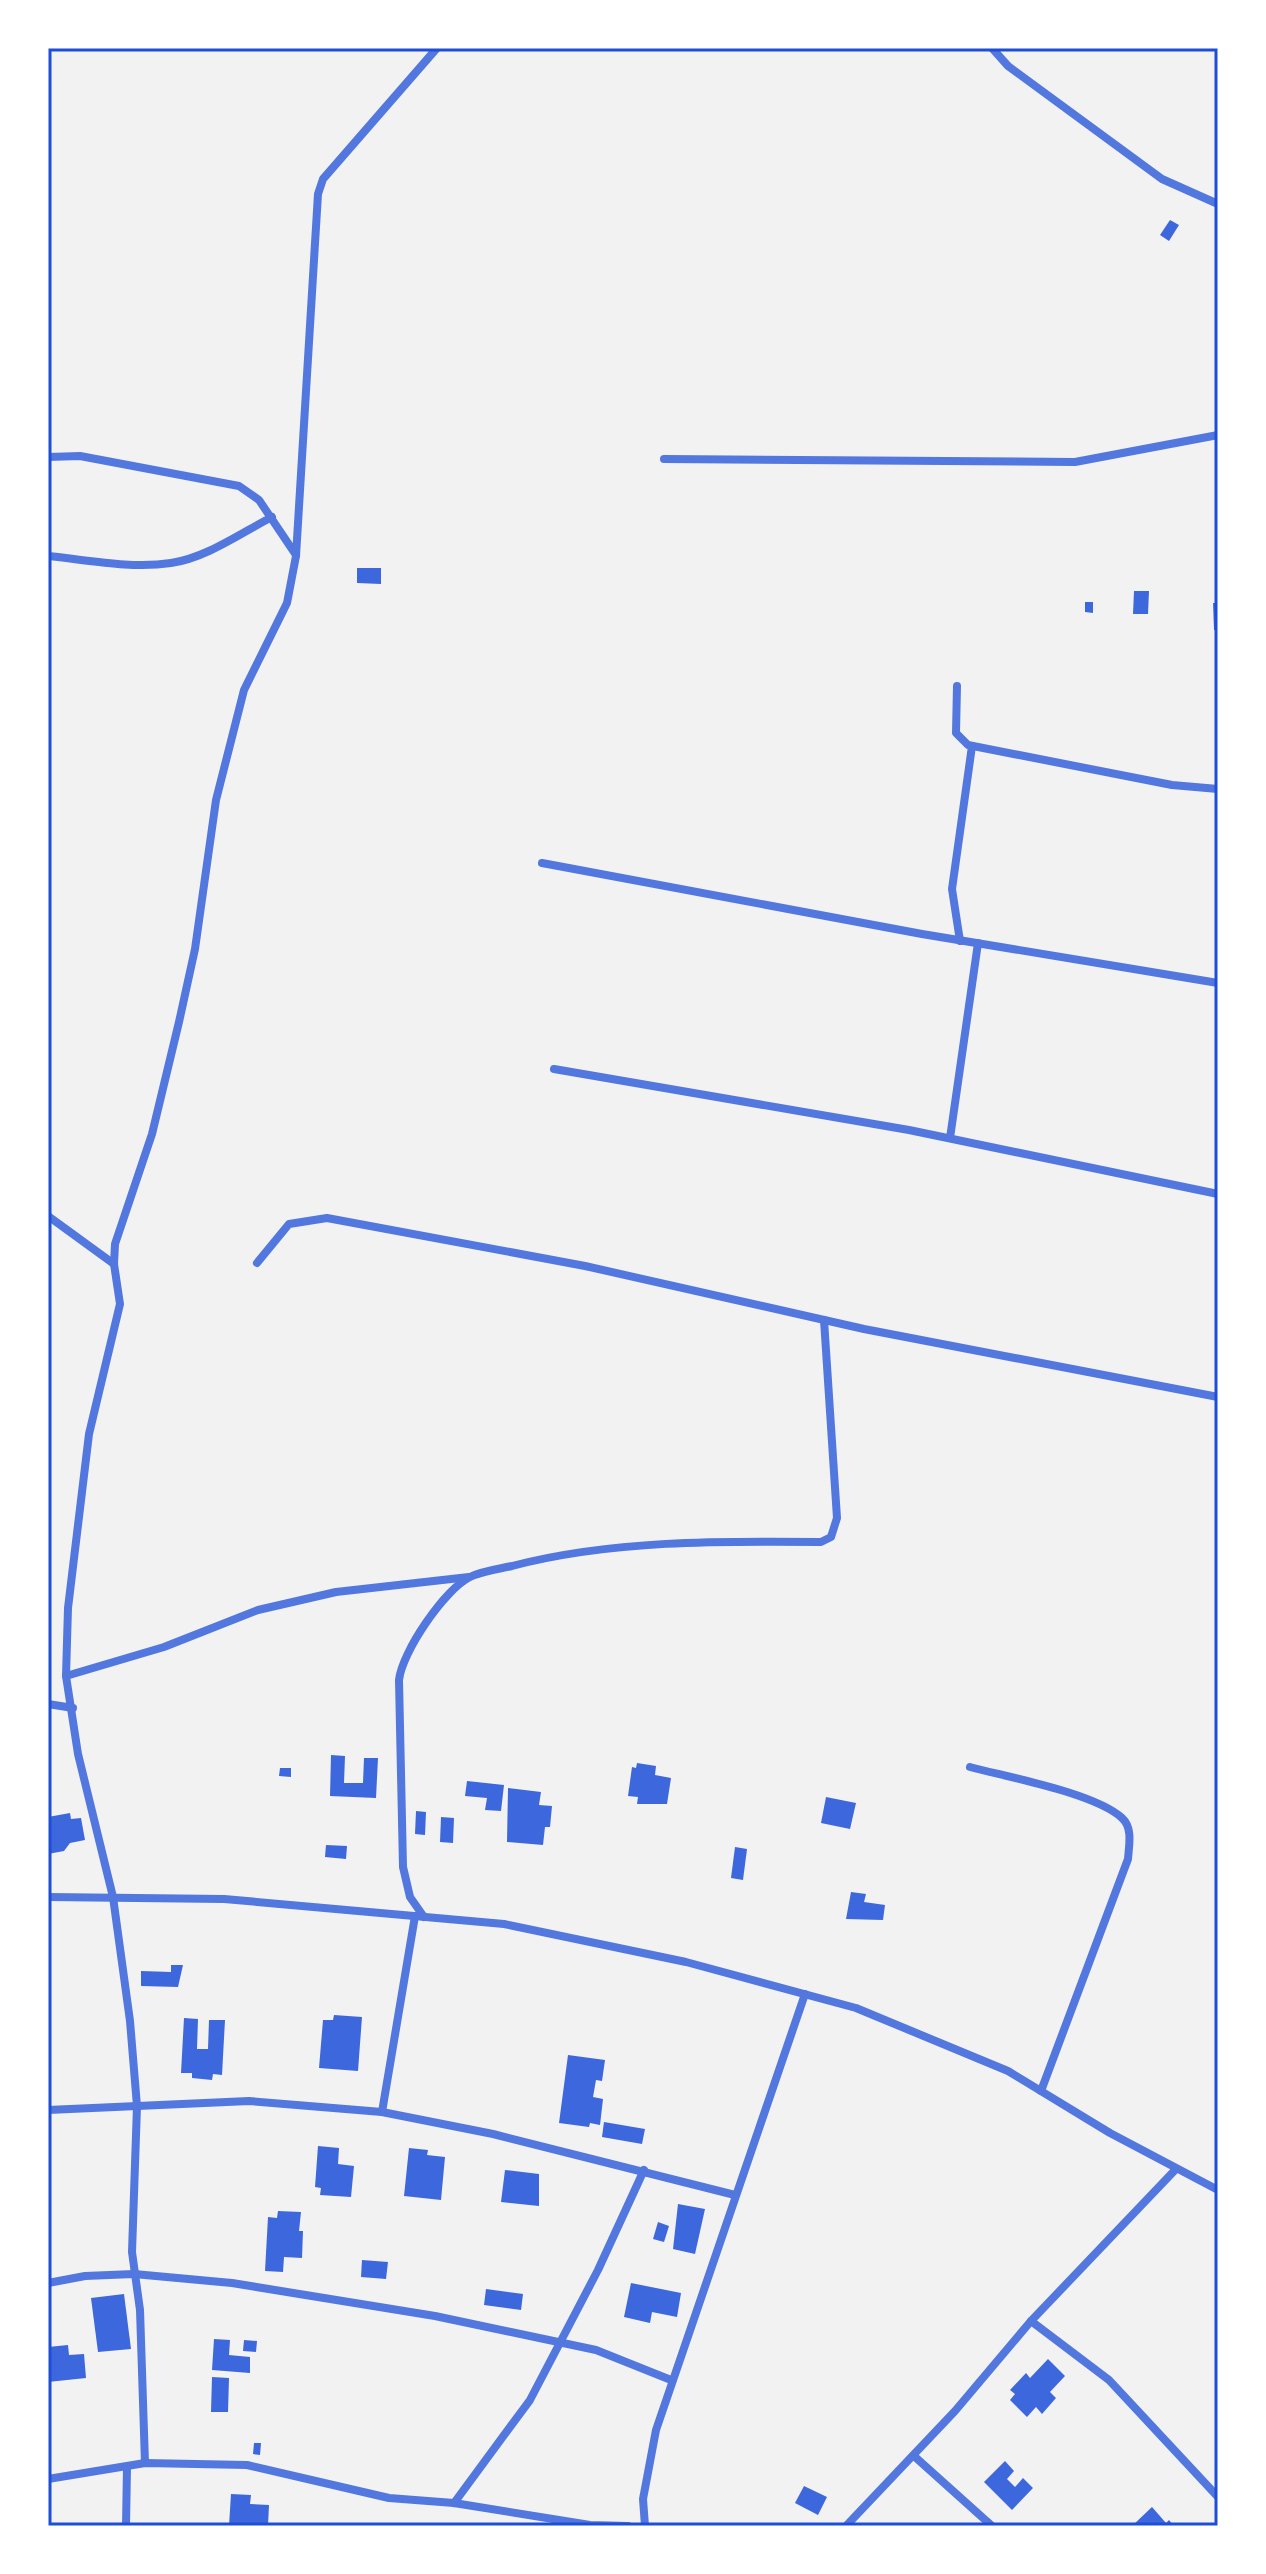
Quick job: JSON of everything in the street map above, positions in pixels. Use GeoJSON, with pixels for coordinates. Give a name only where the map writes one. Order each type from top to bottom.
{"type":"FeatureCollection","features":[{"type":"Feature","properties":{"kind":"street"},"geometry":{"type":"LineString","coordinates":[[145,2463],[140,2310],[134,2274],[132,2222],[137,2106],[113,1897],[78,1754],[66,1676],[68,1608],[89,1434],[120,1304],[114,1264],[115,1244],[152,1134],[179,1022],[195,949],[216,800],[244,690],[287,603],[296,556],[318,194],[323,179],[437,48]]}},
{"type":"Feature","properties":{"kind":"street"},"geometry":{"type":"LineString","coordinates":[[992,48],[1008,66],[1162,179],[1218,204]]}},
{"type":"Feature","properties":{"kind":"street"},"geometry":{"type":"LineString","coordinates":[[664,459],[1075,462],[1218,435]]}},
{"type":"Feature","properties":{"kind":"street"},"geometry":{"type":"LineString","coordinates":[[48,457],[80,456],[239,486],[259,500],[296,556]]}},
{"type":"Feature","properties":{"kind":"street"},"geometry":{"type":"LineString","coordinates":[[48,556],[125,564],[171,563],[201,553],[272,517]]}},
{"type":"Feature","properties":{"kind":"street"},"geometry":{"type":"LineString","coordinates":[[957,686],[956,733],[962,743],[1172,785],[1218,789]]}},
{"type":"Feature","properties":{"kind":"street"},"geometry":{"type":"LineString","coordinates":[[960,941],[952,889],[972,746]]}},
{"type":"Feature","properties":{"kind":"street"},"geometry":{"type":"LineString","coordinates":[[542,863],[960,941],[1218,983]]}},
{"type":"Feature","properties":{"kind":"street"},"geometry":{"type":"LineString","coordinates":[[950,1138],[978,943]]}},
{"type":"Feature","properties":{"kind":"street"},"geometry":{"type":"LineString","coordinates":[[554,1069],[950,1138],[1218,1194]]}},
{"type":"Feature","properties":{"kind":"street"},"geometry":{"type":"LineString","coordinates":[[48,1216],[114,1264]]}},
{"type":"Feature","properties":{"kind":"street"},"geometry":{"type":"LineString","coordinates":[[257,1263],[289,1224],[327,1218],[585,1266],[824,1320],[1218,1397]]}},
{"type":"Feature","properties":{"kind":"street"},"geometry":{"type":"LineString","coordinates":[[66,1676],[164,1647],[258,1610],[336,1592],[469,1577],[550,1556],[634,1547],[821,1542],[836,1532],[837,1518],[824,1320]]}},
{"type":"Feature","properties":{"kind":"street"},"geometry":{"type":"LineString","coordinates":[[382,2112],[419,1917],[410,1897],[403,1867],[399,1680],[407,1653],[433,1616],[469,1577]]}},
{"type":"Feature","properties":{"kind":"street"},"geometry":{"type":"LineString","coordinates":[[48,1704],[73,1708]]}},
{"type":"Feature","properties":{"kind":"street"},"geometry":{"type":"LineString","coordinates":[[970,1767],[1083,1798],[1122,1818],[1130,1831],[1128,1859],[1041,2091]]}},
{"type":"Feature","properties":{"kind":"street"},"geometry":{"type":"LineString","coordinates":[[48,1897],[315,1905],[504,1924],[686,1962],[856,2008],[1008,2071],[1176,2169],[1218,2190]]}},
{"type":"Feature","properties":{"kind":"street"},"geometry":{"type":"LineString","coordinates":[[645,2526],[646,2475],[671,2380],[805,1994]]}},
{"type":"Feature","properties":{"kind":"street"},"geometry":{"type":"LineString","coordinates":[[48,2110],[249,2101],[382,2112],[493,2134],[735,2195]]}},
{"type":"Feature","properties":{"kind":"street"},"geometry":{"type":"LineString","coordinates":[[846,2526],[914,2456],[1031,2321],[1176,2169]]}},
{"type":"Feature","properties":{"kind":"street"},"geometry":{"type":"LineString","coordinates":[[454,2503],[530,2400],[644,2170]]}},
{"type":"Feature","properties":{"kind":"street"},"geometry":{"type":"LineString","coordinates":[[48,2283],[85,2276],[134,2274],[232,2283],[419,2314],[559,2345],[596,2350],[671,2380]]}},
{"type":"Feature","properties":{"kind":"street"},"geometry":{"type":"LineString","coordinates":[[1031,2321],[1109,2380],[1218,2497]]}},
{"type":"Feature","properties":{"kind":"street"},"geometry":{"type":"LineString","coordinates":[[914,2456],[992,2526]]}},
{"type":"Feature","properties":{"kind":"street"},"geometry":{"type":"LineString","coordinates":[[48,2479],[145,2463],[247,2465],[389,2498],[454,2503],[590,2525],[628,2526]]}},
{"type":"Feature","properties":{"kind":"street"},"geometry":{"type":"LineString","coordinates":[[126,2526],[127,2467]]}},
{"type":"Feature","properties":{"kind":"building"},"geometry":{"type":"Polygon","coordinates":[[[1170,220],[1179,225],[1169,241],[1160,235],[1170,220]]]}},
{"type":"Feature","properties":{"kind":"building"},"geometry":{"type":"Polygon","coordinates":[[[357,568],[381,568],[381,584],[357,583],[357,568]]]}},
{"type":"Feature","properties":{"kind":"building"},"geometry":{"type":"Polygon","coordinates":[[[1134,591],[1149,591],[1148,614],[1133,614],[1134,591]]]}},
{"type":"Feature","properties":{"kind":"building"},"geometry":{"type":"Polygon","coordinates":[[[1085,602],[1093,602],[1093,613],[1085,612],[1085,602]]]}},
{"type":"Feature","properties":{"kind":"building"},"geometry":{"type":"Polygon","coordinates":[[[1213,603],[1218,603],[1218,630],[1214,630],[1213,603]]]}},
{"type":"Feature","properties":{"kind":"building"},"geometry":{"type":"Polygon","coordinates":[[[331,1755],[345,1756],[344,1783],[363,1783],[364,1758],[378,1758],[376,1798],[330,1796],[331,1755]]]}},
{"type":"Feature","properties":{"kind":"building"},"geometry":{"type":"Polygon","coordinates":[[[637,1763],[656,1766],[655,1775],[671,1778],[667,1804],[637,1804],[638,1797],[628,1796],[632,1767],[636,1768],[637,1763]]]}},
{"type":"Feature","properties":{"kind":"building"},"geometry":{"type":"Polygon","coordinates":[[[280,1768],[291,1768],[291,1777],[279,1776],[280,1768]]]}},
{"type":"Feature","properties":{"kind":"building"},"geometry":{"type":"Polygon","coordinates":[[[467,1781],[504,1785],[501,1811],[485,1810],[487,1798],[465,1796],[467,1781]]]}},
{"type":"Feature","properties":{"kind":"building"},"geometry":{"type":"Polygon","coordinates":[[[508,1788],[541,1792],[539,1805],[552,1806],[550,1827],[545,1827],[543,1845],[507,1842],[508,1788]]]}},
{"type":"Feature","properties":{"kind":"building"},"geometry":{"type":"Polygon","coordinates":[[[826,1797],[856,1803],[850,1829],[821,1823],[826,1797]]]}},
{"type":"Feature","properties":{"kind":"building"},"geometry":{"type":"Polygon","coordinates":[[[416,1811],[426,1812],[425,1835],[415,1834],[416,1811]]]}},
{"type":"Feature","properties":{"kind":"building"},"geometry":{"type":"Polygon","coordinates":[[[70,1813],[71,1819],[81,1818],[85,1840],[70,1843],[64,1851],[48,1854],[48,1817],[70,1813]]]}},
{"type":"Feature","properties":{"kind":"building"},"geometry":{"type":"Polygon","coordinates":[[[441,1817],[454,1818],[453,1843],[440,1842],[441,1817]]]}},
{"type":"Feature","properties":{"kind":"building"},"geometry":{"type":"Polygon","coordinates":[[[326,1845],[347,1846],[346,1859],[325,1857],[326,1845]]]}},
{"type":"Feature","properties":{"kind":"building"},"geometry":{"type":"Polygon","coordinates":[[[735,1847],[747,1849],[743,1880],[731,1878],[735,1847]]]}},
{"type":"Feature","properties":{"kind":"building"},"geometry":{"type":"Polygon","coordinates":[[[851,1892],[866,1894],[864,1902],[885,1905],[883,1920],[846,1919],[851,1892]]]}},
{"type":"Feature","properties":{"kind":"building"},"geometry":{"type":"Polygon","coordinates":[[[171,1965],[183,1965],[178,1987],[141,1986],[141,1971],[171,1972],[171,1965]]]}},
{"type":"Feature","properties":{"kind":"building"},"geometry":{"type":"Polygon","coordinates":[[[334,2015],[362,2017],[358,2071],[319,2068],[323,2020],[333,2020],[334,2015]]]}},
{"type":"Feature","properties":{"kind":"building"},"geometry":{"type":"Polygon","coordinates":[[[184,2018],[198,2019],[197,2049],[208,2049],[209,2020],[225,2020],[222,2075],[213,2074],[212,2080],[192,2078],[192,2073],[181,2073],[184,2018]]]}},
{"type":"Feature","properties":{"kind":"building"},"geometry":{"type":"Polygon","coordinates":[[[568,2055],[605,2060],[602,2081],[596,2080],[593,2097],[603,2099],[600,2125],[590,2123],[589,2127],[559,2123],[568,2055]]]}},
{"type":"Feature","properties":{"kind":"building"},"geometry":{"type":"Polygon","coordinates":[[[604,2122],[645,2129],[642,2144],[602,2137],[604,2122]]]}},
{"type":"Feature","properties":{"kind":"building"},"geometry":{"type":"Polygon","coordinates":[[[318,2146],[339,2148],[338,2164],[354,2166],[351,2197],[320,2195],[321,2188],[315,2187],[318,2146]]]}},
{"type":"Feature","properties":{"kind":"building"},"geometry":{"type":"Polygon","coordinates":[[[409,2148],[428,2150],[427,2155],[445,2157],[441,2200],[404,2196],[409,2148]]]}},
{"type":"Feature","properties":{"kind":"building"},"geometry":{"type":"Polygon","coordinates":[[[505,2170],[539,2174],[539,2206],[501,2202],[505,2170]]]}},
{"type":"Feature","properties":{"kind":"building"},"geometry":{"type":"Polygon","coordinates":[[[678,2204],[705,2209],[695,2254],[673,2249],[678,2204]]]}},
{"type":"Feature","properties":{"kind":"building"},"geometry":{"type":"Polygon","coordinates":[[[278,2211],[301,2212],[299,2231],[303,2231],[302,2258],[284,2257],[283,2272],[265,2271],[268,2217],[277,2218],[278,2211]]]}},
{"type":"Feature","properties":{"kind":"building"},"geometry":{"type":"Polygon","coordinates":[[[658,2222],[669,2226],[664,2242],[653,2239],[658,2222]]]}},
{"type":"Feature","properties":{"kind":"building"},"geometry":{"type":"Polygon","coordinates":[[[362,2260],[388,2262],[386,2279],[361,2277],[362,2260]]]}},
{"type":"Feature","properties":{"kind":"building"},"geometry":{"type":"Polygon","coordinates":[[[631,2283],[681,2293],[677,2317],[652,2312],[650,2323],[624,2317],[631,2283]]]}},
{"type":"Feature","properties":{"kind":"building"},"geometry":{"type":"Polygon","coordinates":[[[486,2289],[523,2294],[521,2310],[484,2305],[486,2289]]]}},
{"type":"Feature","properties":{"kind":"building"},"geometry":{"type":"Polygon","coordinates":[[[124,2294],[131,2349],[98,2352],[91,2298],[124,2294]]]}},
{"type":"Feature","properties":{"kind":"building"},"geometry":{"type":"Polygon","coordinates":[[[214,2339],[230,2340],[229,2355],[250,2357],[250,2373],[212,2370],[214,2339]]]}},
{"type":"Feature","properties":{"kind":"building"},"geometry":{"type":"Polygon","coordinates":[[[244,2340],[257,2341],[256,2352],[243,2351],[244,2340]]]}},
{"type":"Feature","properties":{"kind":"building"},"geometry":{"type":"Polygon","coordinates":[[[68,2345],[69,2355],[84,2354],[86,2378],[48,2382],[48,2347],[68,2345]]]}},
{"type":"Feature","properties":{"kind":"building"},"geometry":{"type":"Polygon","coordinates":[[[1048,2359],[1065,2376],[1050,2392],[1056,2398],[1042,2414],[1036,2407],[1027,2417],[1010,2400],[1015,2394],[1010,2390],[1026,2373],[1030,2378],[1048,2359]]]}},
{"type":"Feature","properties":{"kind":"building"},"geometry":{"type":"Polygon","coordinates":[[[212,2377],[229,2378],[228,2412],[211,2412],[212,2377]]]}},
{"type":"Feature","properties":{"kind":"building"},"geometry":{"type":"Polygon","coordinates":[[[254,2443],[261,2443],[260,2455],[253,2454],[254,2443]]]}},
{"type":"Feature","properties":{"kind":"building"},"geometry":{"type":"Polygon","coordinates":[[[1005,2461],[1014,2471],[1007,2479],[1015,2487],[1023,2478],[1033,2488],[1012,2510],[984,2482],[1005,2461]]]}},
{"type":"Feature","properties":{"kind":"building"},"geometry":{"type":"Polygon","coordinates":[[[804,2486],[827,2497],[818,2515],[795,2503],[804,2486]]]}},
{"type":"Feature","properties":{"kind":"building"},"geometry":{"type":"Polygon","coordinates":[[[231,2494],[251,2495],[250,2504],[269,2505],[268,2526],[229,2526],[231,2494]]]}},
{"type":"Feature","properties":{"kind":"building"},"geometry":{"type":"Polygon","coordinates":[[[1152,2507],[1166,2523],[1169,2520],[1174,2526],[1132,2526],[1152,2507]]]}}]}
